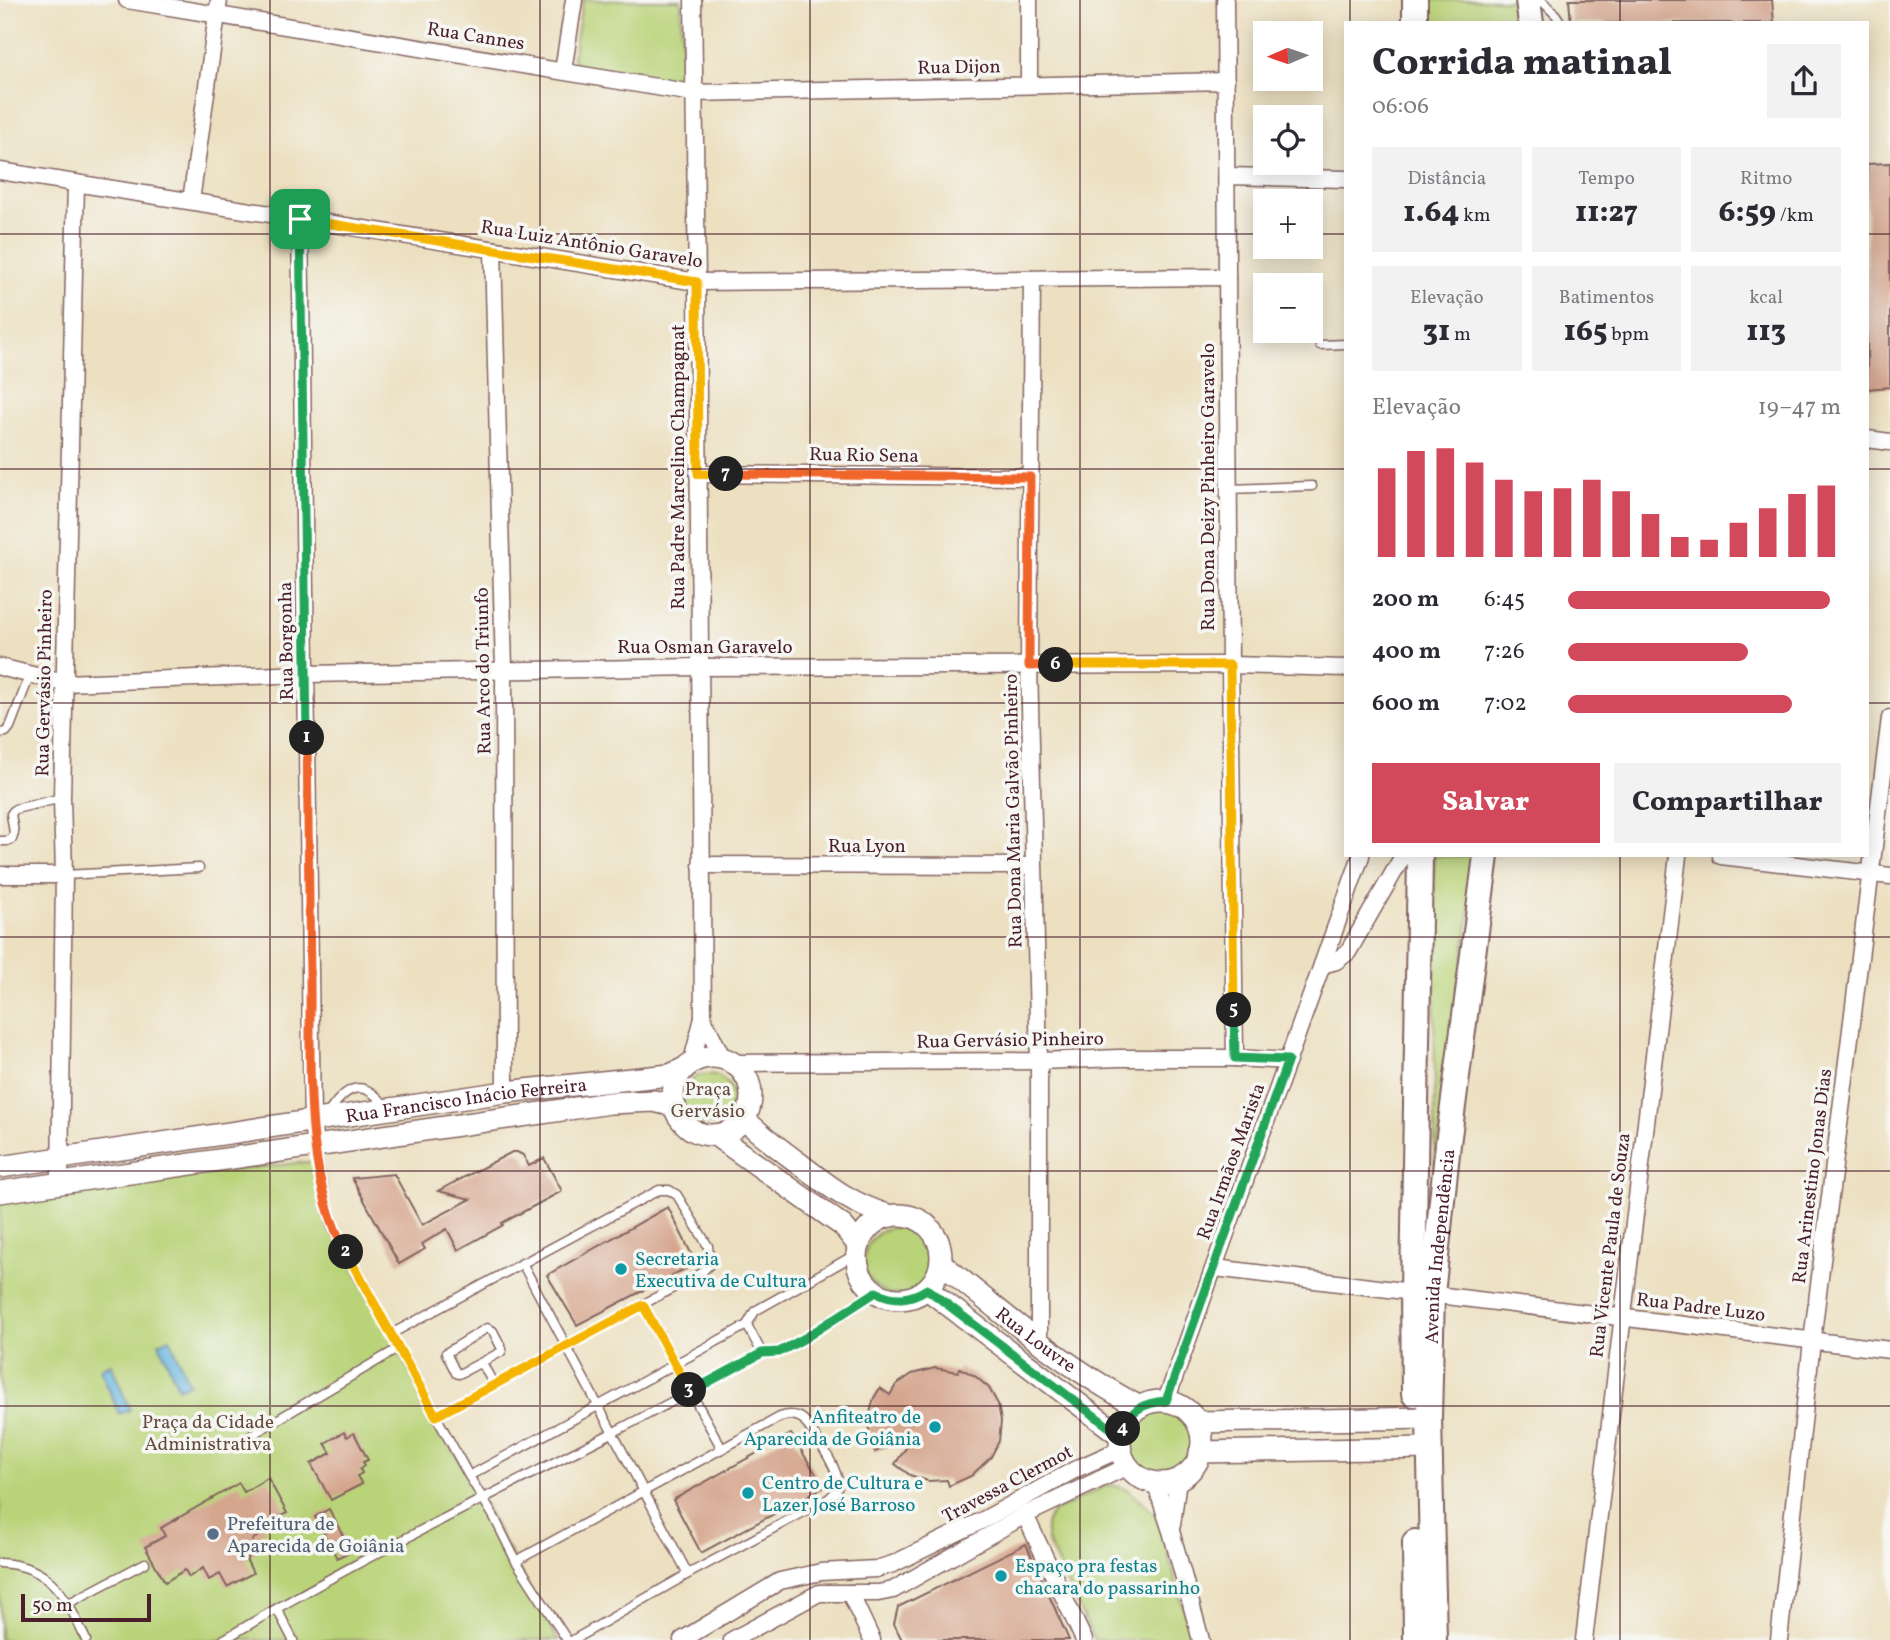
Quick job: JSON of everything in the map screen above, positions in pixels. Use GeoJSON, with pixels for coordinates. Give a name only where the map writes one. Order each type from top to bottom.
{"type":"FeatureCollection","features":[{"type":"Feature","properties":{"kind":"main road"},"geometry":{"type":"LineString","coordinates":[[1415,0],[1415,21]]}},
{"type":"Feature","properties":{"kind":"main road"},"geometry":{"type":"LineString","coordinates":[[1528,0],[1531,21]]}},
{"type":"Feature","properties":{"kind":"main road","name":"Avenida Independência"},"geometry":{"type":"LineString","coordinates":[[1416,1640],[1422,1448],[1423,1293],[1420,857]]}},
{"type":"Feature","properties":{"kind":"main road","name":"Avenida Independência"},"geometry":{"type":"LineString","coordinates":[[1423,1293],[1448,1144],[1486,857]]}},
{"type":"Feature","properties":{"kind":"main road","name":"Avenida Independência"},"geometry":{"type":"LineString","coordinates":[[1422,1448],[1434,1640]]}},
{"type":"Feature","properties":{"kind":"street","name":"Rua Cannes"},"geometry":{"type":"LineString","coordinates":[[127,0],[218,7],[693,93]]}},
{"type":"Feature","properties":{"kind":"street"},"geometry":{"type":"LineString","coordinates":[[563,71],[574,0]]}},
{"type":"Feature","properties":{"kind":"street","name":"Rua Padre Marcelino Champagnat"},"geometry":{"type":"LineString","coordinates":[[688,1065],[703,1018],[693,0]]}},
{"type":"Feature","properties":{"kind":"street"},"geometry":{"type":"LineString","coordinates":[[1029,0],[1029,85]]}},
{"type":"Feature","properties":{"kind":"street","name":"Rua Dona Deizy Pinheiro Garavelo"},"geometry":{"type":"LineString","coordinates":[[1225,0],[1235,1058]]}},
{"type":"Feature","properties":{"kind":"street"},"geometry":{"type":"LineString","coordinates":[[191,201],[218,7]]}},
{"type":"Feature","properties":{"kind":"street","name":"Rua Dijon"},"geometry":{"type":"LineString","coordinates":[[693,93],[1226,81]]}},
{"type":"Feature","properties":{"kind":"street","name":"Rua Luiz Antônio Garavelo"},"geometry":{"type":"LineString","coordinates":[[0,171],[697,282],[1227,277]]}},
{"type":"Feature","properties":{"kind":"street"},"geometry":{"type":"LineString","coordinates":[[1227,176],[1344,179]]}},
{"type":"Feature","properties":{"kind":"street","name":"Rua Gervásio Pinheiro"},"geometry":{"type":"LineString","coordinates":[[60,1183],[64,875],[61,683],[76,183]]}},
{"type":"Feature","properties":{"kind":"street","name":"Rua Borgonha"},"geometry":{"type":"LineString","coordinates":[[300,219],[306,674],[318,1119],[315,1147]]}},
{"type":"Feature","properties":{"kind":"street","name":"Rua Arco do Triunfo"},"geometry":{"type":"LineString","coordinates":[[493,250],[504,670],[505,1092]]}},
{"type":"Feature","properties":{"kind":"street","name":"Rua Dona Maria Galvão Pinheiro"},"geometry":{"type":"LineString","coordinates":[[1032,279],[1029,666],[1040,1061],[1039,1343]]}},
{"type":"Feature","properties":{"kind":"street"},"geometry":{"type":"LineString","coordinates":[[1869,439],[1890,442]]}},
{"type":"Feature","properties":{"kind":"street","name":"Rua Rio Sena"},"geometry":{"type":"LineString","coordinates":[[698,474],[1030,477]]}},
{"type":"Feature","properties":{"kind":"street","name":"Rua Osman Garavelo"},"geometry":{"type":"LineString","coordinates":[[0,667],[61,683],[306,674],[699,667],[1230,665],[1344,668]]}},
{"type":"Feature","properties":{"kind":"street","name":"Rua Arinestino Jonas Dias"},"geometry":{"type":"LineString","coordinates":[[1779,1640],[1812,1341],[1890,718]]}},
{"type":"Feature","properties":{"kind":"street","name":"Rua Irmãos Marista"},"geometry":{"type":"LineString","coordinates":[[1166,1401],[1361,857]]}},
{"type":"Feature","properties":{"kind":"street"},"geometry":{"type":"LineString","coordinates":[[1322,965],[1336,961],[1348,952],[1402,857]]}},
{"type":"Feature","properties":{"kind":"street","name":"Rua Vicente Paula de Souza"},"geometry":{"type":"LineString","coordinates":[[1584,1640],[1678,857]]}},
{"type":"Feature","properties":{"kind":"street"},"geometry":{"type":"LineString","coordinates":[[1729,857],[1890,876]]}},
{"type":"Feature","properties":{"kind":"street","name":"Rua Lyon"},"geometry":{"type":"LineString","coordinates":[[701,865],[1033,866]]}},
{"type":"Feature","properties":{"kind":"street"},"geometry":{"type":"LineString","coordinates":[[0,875],[64,875]]}},
{"type":"Feature","properties":{"kind":"street","name":"Rua Padre Marcelino Champagnat"},"geometry":{"type":"LineString","coordinates":[[703,1018],[728,1061]]}},
{"type":"Feature","properties":{"kind":"street"},"geometry":{"type":"LineString","coordinates":[[706,1057],[728,1061],[743,1072],[750,1085],[751,1105],[744,1119],[726,1132],[715,1135],[694,1130],[679,1116],[675,1106],[675,1086],[688,1065],[706,1057]]}},
{"type":"Feature","properties":{"kind":"street","name":"Rua Gervásio Pinheiro"},"geometry":{"type":"LineString","coordinates":[[728,1061],[1040,1061],[1119,1058],[1288,1060]]}},
{"type":"Feature","properties":{"kind":"street","name":"Rua Francisco Inácio Ferreira"},"geometry":{"type":"LineString","coordinates":[[0,1167],[505,1092],[670,1075],[688,1065]]}},
{"type":"Feature","properties":{"kind":"street","name":"Rua Francisco Inácio Ferreira"},"geometry":{"type":"LineString","coordinates":[[0,1192],[610,1103],[654,1101],[675,1106]]}},
{"type":"Feature","properties":{"kind":"street"},"geometry":{"type":"LineString","coordinates":[[744,1119],[838,1193],[868,1209],[891,1216],[911,1217],[928,1227],[939,1243],[941,1263],[936,1277],[927,1289],[902,1299],[889,1298],[876,1292],[859,1269],[858,1250],[867,1230],[891,1216]]}},
{"type":"Feature","properties":{"kind":"street"},"geometry":{"type":"LineString","coordinates":[[715,1135],[843,1226],[858,1250]]}},
{"type":"Feature","properties":{"kind":"street","name":"Rua Louvre"},"geometry":{"type":"LineString","coordinates":[[941,1263],[1039,1343],[1105,1388],[1140,1407]]}},
{"type":"Feature","properties":{"kind":"street","name":"Rua Padre Luzo"},"geometry":{"type":"LineString","coordinates":[[1215,1268],[1890,1350]]}},
{"type":"Feature","properties":{"kind":"street","name":"Rua Louvre"},"geometry":{"type":"LineString","coordinates":[[927,1289],[1123,1451]]}},
{"type":"Feature","properties":{"kind":"street"},"geometry":{"type":"LineString","coordinates":[[1166,1401],[1179,1405],[1197,1422],[1200,1452],[1196,1463],[1178,1479],[1154,1482],[1136,1474],[1123,1451],[1124,1425],[1140,1407],[1166,1401]]}},
{"type":"Feature","properties":{"kind":"street"},"geometry":{"type":"LineString","coordinates":[[1197,1422],[1422,1419]]}},
{"type":"Feature","properties":{"kind":"street"},"geometry":{"type":"LineString","coordinates":[[1200,1452],[1422,1448]]}},
{"type":"Feature","properties":{"kind":"street","name":"Travessa Clermot"},"geometry":{"type":"LineString","coordinates":[[850,1593],[893,1590],[1026,1515],[1123,1451]]}},
{"type":"Feature","properties":{"kind":"street","name":"Travessa Clermot"},"geometry":{"type":"LineString","coordinates":[[682,1640],[780,1581],[821,1572],[876,1569],[893,1564],[985,1519],[1076,1469],[1123,1451]]}},
{"type":"Feature","properties":{"kind":"street"},"geometry":{"type":"LineString","coordinates":[[1171,1531],[1178,1479]]}},
{"type":"Feature","properties":{"kind":"street"},"geometry":{"type":"LineString","coordinates":[[1154,1482],[1171,1531],[1201,1640]]}},
{"type":"Feature","properties":{"kind":"street"},"geometry":{"type":"LineString","coordinates":[[1026,1515],[1084,1640]]}},
{"type":"Feature","properties":{"kind":"street"},"geometry":{"type":"LineString","coordinates":[[732,1640],[819,1593],[834,1592],[850,1593],[872,1640]]}},
{"type":"Feature","properties":{"kind":"lane"},"geometry":{"type":"LineString","coordinates":[[1541,0],[1560,21]]}},
{"type":"Feature","properties":{"kind":"lane"},"geometry":{"type":"LineString","coordinates":[[1320,345],[1344,344]]}},
{"type":"Feature","properties":{"kind":"lane"},"geometry":{"type":"LineString","coordinates":[[1229,489],[1312,486]]}},
{"type":"Feature","properties":{"kind":"lane"},"geometry":{"type":"LineString","coordinates":[[0,733],[6,732],[10,727],[30,675]]}},
{"type":"Feature","properties":{"kind":"lane"},"geometry":{"type":"LineString","coordinates":[[0,841],[12,839],[14,833],[11,814],[15,809],[62,799]]}},
{"type":"Feature","properties":{"kind":"lane"},"geometry":{"type":"LineString","coordinates":[[64,875],[199,868]]}},
{"type":"Feature","properties":{"kind":"lane"},"geometry":{"type":"LineString","coordinates":[[315,1147],[334,1229],[516,1561],[566,1640]]}},
{"type":"Feature","properties":{"kind":"lane"},"geometry":{"type":"LineString","coordinates":[[391,1334],[653,1192],[664,1189],[677,1195],[708,1245],[710,1264],[701,1273],[436,1416]]}},
{"type":"Feature","properties":{"kind":"lane"},"geometry":{"type":"LineString","coordinates":[[470,1476],[747,1325],[755,1311],[858,1250]]}},
{"type":"Feature","properties":{"kind":"lane"},"geometry":{"type":"LineString","coordinates":[[522,1263],[688,1574]]}},
{"type":"Feature","properties":{"kind":"lane"},"geometry":{"type":"LineString","coordinates":[[223,1640],[321,1584],[762,1353],[779,1352],[876,1292]]}},
{"type":"Feature","properties":{"kind":"lane"},"geometry":{"type":"LineString","coordinates":[[643,1305],[722,1449]]}},
{"type":"Feature","properties":{"kind":"lane"},"geometry":{"type":"LineString","coordinates":[[747,1325],[762,1353]]}},
{"type":"Feature","properties":{"kind":"lane"},"geometry":{"type":"LineString","coordinates":[[490,1328],[502,1350],[482,1363],[459,1374],[446,1353],[490,1328]]}},
{"type":"Feature","properties":{"kind":"lane"},"geometry":{"type":"LineString","coordinates":[[253,1434],[399,1348]]}},
{"type":"Feature","properties":{"kind":"lane"},"geometry":{"type":"LineString","coordinates":[[482,1363],[494,1385]]}},
{"type":"Feature","properties":{"kind":"lane"},"geometry":{"type":"LineString","coordinates":[[516,1561],[780,1418],[791,1415],[804,1420],[836,1471],[837,1489],[828,1499],[688,1574],[573,1640]]}},
{"type":"Feature","properties":{"kind":"lane"},"geometry":{"type":"LineString","coordinates":[[0,1563],[14,1564],[37,1572],[57,1588],[69,1603],[86,1640]]}},
{"type":"Feature","properties":{"kind":"lane"},"geometry":{"type":"LineString","coordinates":[[69,1603],[145,1563]]}},
{"type":"Feature","properties":{"kind":"lane"},"geometry":{"type":"LineString","coordinates":[[277,1609],[293,1640]]}},
{"type":"Feature","properties":{"kind":"green space"},"geometry":{"type":"Polygon","coordinates":[[[583,0],[681,0],[682,78],[676,83],[580,69],[573,57],[583,0]]]}},
{"type":"Feature","properties":{"kind":"green space"},"geometry":{"type":"Polygon","coordinates":[[[1429,0],[1521,0],[1523,21],[1429,21],[1429,0]]]}},
{"type":"Feature","properties":{"kind":"green space"},"geometry":{"type":"Polygon","coordinates":[[[1434,857],[1477,857],[1435,1169],[1434,857]]]}},
{"type":"Feature","properties":{"kind":"green space","name":"Praça Gervásio"},"geometry":{"type":"Polygon","coordinates":[[[708,1074],[726,1081],[733,1099],[726,1117],[708,1124],[690,1117],[683,1099],[690,1081],[708,1074]]]}},
{"type":"Feature","properties":{"kind":"green space","name":"Praça da Cidade Administrativa"},"geometry":{"type":"Polygon","coordinates":[[[316,1161],[323,1199],[359,1278],[558,1640],[0,1640],[0,1201],[316,1161]]]}},
{"type":"Feature","properties":{"kind":"green space"},"geometry":{"type":"Polygon","coordinates":[[[898,1227],[911,1230],[922,1237],[929,1248],[932,1261],[929,1274],[922,1285],[911,1292],[898,1295],[885,1292],[874,1285],[867,1274],[864,1261],[867,1248],[874,1237],[885,1230],[898,1227]]]}},
{"type":"Feature","properties":{"kind":"green space"},"geometry":{"type":"Polygon","coordinates":[[[1154,1410],[1168,1410],[1180,1415],[1189,1424],[1194,1443],[1192,1456],[1185,1467],[1168,1476],[1154,1476],[1142,1471],[1133,1462],[1128,1450],[1128,1436],[1133,1424],[1142,1415],[1154,1410]]]}},
{"type":"Feature","properties":{"kind":"green space"},"geometry":{"type":"Polygon","coordinates":[[[1111,1485],[1130,1491],[1158,1517],[1192,1640],[1094,1640],[1047,1541],[1046,1525],[1053,1512],[1111,1485]]]}},
{"type":"Feature","properties":{"kind":"water"},"geometry":{"type":"Polygon","coordinates":[[[170,1338],[189,1384],[178,1388],[159,1343],[170,1338]]]}},
{"type":"Feature","properties":{"kind":"water"},"geometry":{"type":"Polygon","coordinates":[[[111,1364],[130,1410],[119,1414],[100,1369],[111,1364]]]}},
{"type":"Feature","properties":{"kind":"building"},"geometry":{"type":"Polygon","coordinates":[[[1569,0],[1772,0],[1774,21],[1571,21],[1569,0]]]}},
{"type":"Feature","properties":{"kind":"building"},"geometry":{"type":"Polygon","coordinates":[[[1890,163],[1890,387],[1869,389],[1869,164],[1890,163]]]}},
{"type":"Feature","properties":{"kind":"building"},"geometry":{"type":"Polygon","coordinates":[[[512,1152],[523,1155],[529,1166],[544,1158],[562,1191],[458,1250],[447,1229],[422,1244],[425,1249],[399,1264],[352,1178],[394,1174],[422,1225],[471,1199],[438,1191],[512,1152]]]}},
{"type":"Feature","properties":{"kind":"building","name":"Secretaria Executiva de Cultura"},"geometry":{"type":"Polygon","coordinates":[[[668,1207],[696,1263],[577,1325],[547,1275],[668,1207]]]}},
{"type":"Feature","properties":{"kind":"building","name":"Anfiteatro de Aparecida de Goiânia"},"geometry":{"type":"Polygon","coordinates":[[[935,1368],[958,1372],[960,1368],[975,1376],[989,1388],[998,1404],[1001,1421],[999,1441],[991,1457],[971,1476],[949,1486],[947,1480],[928,1481],[910,1475],[895,1464],[915,1435],[875,1452],[870,1439],[868,1420],[874,1398],[880,1388],[890,1395],[896,1385],[912,1374],[935,1368]]]}},
{"type":"Feature","properties":{"kind":"building"},"geometry":{"type":"Polygon","coordinates":[[[344,1432],[347,1437],[354,1433],[368,1460],[363,1462],[365,1465],[360,1469],[362,1473],[357,1476],[362,1484],[331,1500],[311,1464],[331,1453],[325,1443],[344,1432]]]}},
{"type":"Feature","properties":{"kind":"building","name":"Centro de Cultura e Lazer José Barroso"},"geometry":{"type":"Polygon","coordinates":[[[791,1434],[824,1487],[701,1553],[673,1500],[791,1434]]]}},
{"type":"Feature","properties":{"kind":"building","name":"Prefeitura de Aparecida de Goiânia"},"geometry":{"type":"Polygon","coordinates":[[[268,1478],[287,1513],[263,1526],[266,1531],[252,1540],[258,1551],[246,1559],[253,1573],[227,1587],[220,1574],[209,1580],[203,1568],[189,1577],[185,1570],[165,1582],[145,1547],[165,1536],[161,1528],[239,1483],[244,1492],[268,1478]]]}},
{"type":"Feature","properties":{"kind":"building"},"geometry":{"type":"Polygon","coordinates":[[[329,1509],[351,1551],[337,1558],[315,1517],[329,1509]]]}},
{"type":"Feature","properties":{"kind":"building","name":"Espaço pra festas chacara do passarinho"},"geometry":{"type":"Polygon","coordinates":[[[1026,1544],[1069,1640],[902,1640],[894,1624],[898,1607],[1026,1544]]]}},
{"type":"Feature","properties":{"kind":"place","name":"Secretaria Executiva de Cultura"},"geometry":{"type":"Point","coordinates":[621,1269]}},
{"type":"Feature","properties":{"kind":"place","name":"Anfiteatro de Aparecida de Goiânia"},"geometry":{"type":"Point","coordinates":[935,1427]}},
{"type":"Feature","properties":{"kind":"place","name":"Centro de Cultura e Lazer José Barroso"},"geometry":{"type":"Point","coordinates":[748,1493]}},
{"type":"Feature","properties":{"kind":"place","name":"Prefeitura de Aparecida de Goiânia"},"geometry":{"type":"Point","coordinates":[213,1534]}},
{"type":"Feature","properties":{"kind":"place","name":"Espaço pra festas chacara do passarinho"},"geometry":{"type":"Point","coordinates":[1001,1576]}},
{"type":"Feature","properties":{"kind":"route"},"geometry":{"type":"LineString","coordinates":[[300,219],[697,282],[698,474],[1030,477],[1029,666],[1230,665],[1235,1058],[1288,1060],[1166,1401],[1140,1407],[1124,1425],[1121,1436],[927,1289],[902,1299],[889,1298],[876,1292],[779,1352],[762,1353],[690,1392],[643,1305],[436,1416],[334,1229],[315,1147],[312,1120],[300,219]]}}]}
